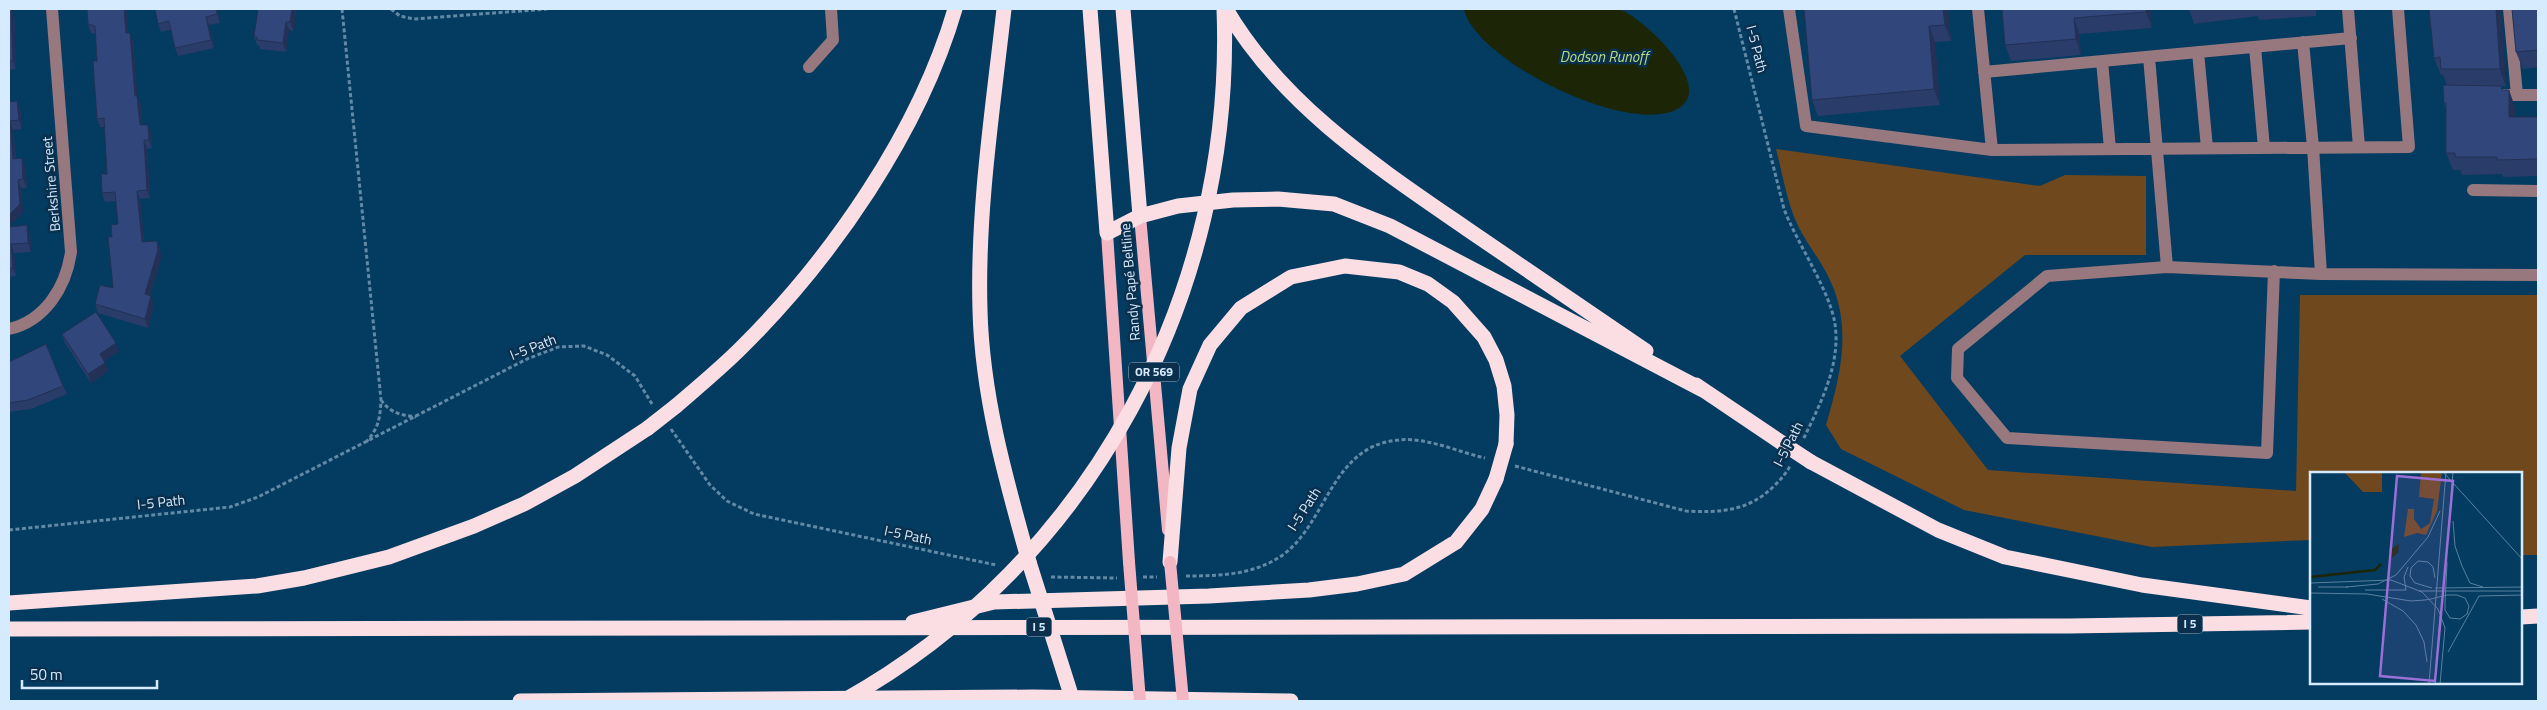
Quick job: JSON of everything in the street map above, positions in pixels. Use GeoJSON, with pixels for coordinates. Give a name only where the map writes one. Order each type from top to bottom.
{"type":"FeatureCollection","features":[{"type":"Feature","properties":{"kind":"highway"},"geometry":{"type":"LineString","coordinates":[[9,603],[257,586],[304,578],[389,557],[441,539],[524,504],[575,476],[648,428],[676,406],[761,328],[817,263],[849,219],[914,113],[945,41],[955,9]]}},
{"type":"Feature","properties":{"kind":"highway"},"geometry":{"type":"LineString","coordinates":[[1004,9],[984,194],[980,312],[986,371],[997,438],[1029,562],[1073,701]]}},
{"type":"Feature","properties":{"kind":"highway","name":"Randy Papé Beltline"},"geometry":{"type":"LineString","coordinates":[[1090,9],[1107,233]]}},
{"type":"Feature","properties":{"kind":"highway","name":"Randy Papé Beltline"},"geometry":{"type":"LineString","coordinates":[[1123,9],[1140,216]]}},
{"type":"Feature","properties":{"kind":"highway"},"geometry":{"type":"LineString","coordinates":[[1225,9],[1241,34],[1291,93],[1370,162],[1811,462],[1938,530],[2005,557],[2142,585],[2310,608]]}},
{"type":"Feature","properties":{"kind":"highway"},"geometry":{"type":"LineString","coordinates":[[843,701],[907,660],[977,604],[1007,575],[1068,505],[1126,419],[1156,360],[1177,310],[1207,211],[1223,106],[1225,9]]}},
{"type":"Feature","properties":{"kind":"highway"},"geometry":{"type":"LineString","coordinates":[[1107,233],[1140,216],[1178,206],[1232,200],[1278,199],[1334,204],[1390,226],[1703,390]]}},
{"type":"Feature","properties":{"kind":"highway"},"geometry":{"type":"LineString","coordinates":[[888,628],[994,602],[1209,596],[1309,590],[1357,584],[1404,574],[1456,542],[1482,509],[1496,479],[1506,444],[1507,415],[1504,386],[1496,360],[1484,337],[1453,302],[1428,284],[1399,272],[1345,266],[1291,276],[1241,308],[1210,345],[1190,389],[1179,448],[1170,562]]}},
{"type":"Feature","properties":{"kind":"highway","name":"I 5"},"geometry":{"type":"LineString","coordinates":[[9,629],[2039,626],[2310,622]]}},
{"type":"Feature","properties":{"kind":"highway"},"geometry":{"type":"LineString","coordinates":[[520,701],[1033,697],[1291,701]]}},
{"type":"Feature","properties":{"kind":"main road","name":"Randy Papé Beltline"},"geometry":{"type":"LineString","coordinates":[[1140,216],[1182,701]]}},
{"type":"Feature","properties":{"kind":"main road","name":"Randy Papé Beltline"},"geometry":{"type":"LineString","coordinates":[[1107,233],[1140,701]]}},
{"type":"Feature","properties":{"kind":"street","name":"Berkshire Street"},"geometry":{"type":"LineString","coordinates":[[9,329],[26,323],[44,310],[58,291],[70,258],[71,238],[52,9]]}},
{"type":"Feature","properties":{"kind":"street"},"geometry":{"type":"LineString","coordinates":[[809,67],[833,40],[831,9]]}},
{"type":"Feature","properties":{"kind":"street"},"geometry":{"type":"LineString","coordinates":[[1789,9],[1806,126],[1992,150],[2409,147],[2398,9]]}},
{"type":"Feature","properties":{"kind":"street"},"geometry":{"type":"LineString","coordinates":[[1978,9],[1992,150]]}},
{"type":"Feature","properties":{"kind":"street"},"geometry":{"type":"LineString","coordinates":[[2348,9],[2360,147]]}},
{"type":"Feature","properties":{"kind":"street"},"geometry":{"type":"LineString","coordinates":[[2510,9],[2517,95]]}},
{"type":"Feature","properties":{"kind":"street"},"geometry":{"type":"LineString","coordinates":[[1984,72],[2350,38]]}},
{"type":"Feature","properties":{"kind":"street"},"geometry":{"type":"LineString","coordinates":[[2303,42],[2314,147],[2322,274]]}},
{"type":"Feature","properties":{"kind":"street"},"geometry":{"type":"LineString","coordinates":[[2255,47],[2264,148]]}},
{"type":"Feature","properties":{"kind":"street"},"geometry":{"type":"LineString","coordinates":[[2198,52],[2207,148]]}},
{"type":"Feature","properties":{"kind":"street"},"geometry":{"type":"LineString","coordinates":[[2149,57],[2167,267]]}},
{"type":"Feature","properties":{"kind":"street"},"geometry":{"type":"LineString","coordinates":[[2102,61],[2110,149]]}},
{"type":"Feature","properties":{"kind":"street"},"geometry":{"type":"LineString","coordinates":[[2480,94],[2538,95]]}},
{"type":"Feature","properties":{"kind":"street"},"geometry":{"type":"LineString","coordinates":[[2473,190],[2538,191]]}},
{"type":"Feature","properties":{"kind":"street"},"geometry":{"type":"LineString","coordinates":[[2274,272],[2267,453],[2007,438],[1957,378],[1958,349],[2047,276],[2167,267],[2322,274],[2538,275]]}},
{"type":"Feature","properties":{"kind":"path","name":"I-5 Path"},"geometry":{"type":"LineString","coordinates":[[342,9],[381,400],[380,421],[375,432],[363,445]]}},
{"type":"Feature","properties":{"kind":"path"},"geometry":{"type":"LineString","coordinates":[[391,9],[400,16],[414,19],[547,9]]}},
{"type":"Feature","properties":{"kind":"path","name":"I-5 Path"},"geometry":{"type":"LineString","coordinates":[[1734,9],[1784,209],[1794,234],[1828,302],[1835,322],[1836,336],[1832,368],[1822,402],[1799,448]]}},
{"type":"Feature","properties":{"kind":"path","name":"I-5 Path"},"geometry":{"type":"LineString","coordinates":[[9,530],[230,507],[258,497],[363,445],[527,359],[558,346],[584,346],[607,355],[635,376],[653,405]]}},
{"type":"Feature","properties":{"kind":"path"},"geometry":{"type":"LineString","coordinates":[[381,400],[387,409],[416,417]]}},
{"type":"Feature","properties":{"kind":"path","name":"I-5 Path"},"geometry":{"type":"LineString","coordinates":[[668,426],[710,486],[727,501],[754,514],[1002,567]]}},
{"type":"Feature","properties":{"kind":"path","name":"I-5 Path"},"geometry":{"type":"LineString","coordinates":[[1182,576],[1240,574],[1263,566],[1285,554],[1305,531],[1342,472],[1364,452],[1381,444],[1400,440],[1424,442],[1488,459]]}},
{"type":"Feature","properties":{"kind":"path","name":"I-5 Path"},"geometry":{"type":"LineString","coordinates":[[1507,464],[1686,511],[1711,512],[1738,509],[1761,498],[1787,473],[1791,465]]}},
{"type":"Feature","properties":{"kind":"path"},"geometry":{"type":"LineString","coordinates":[[1050,577],[1060,579],[1126,578]]}},
{"type":"Feature","properties":{"kind":"path"},"geometry":{"type":"LineString","coordinates":[[1135,578],[1163,577]]}},
{"type":"Feature","properties":{"kind":"shaded area"},"geometry":{"type":"Polygon","coordinates":[[[1776,149],[2040,186],[2065,175],[2146,176],[2146,255],[2025,255],[1900,356],[1988,470],[2296,491],[2300,295],[2538,295],[2538,555],[2522,555],[2522,472],[2310,472],[2310,540],[2152,547],[1964,510],[1841,449],[1826,425],[1840,368],[1842,331],[1840,313],[1836,294],[1820,261],[1802,234],[1787,193],[1776,149]]]}},
{"type":"Feature","properties":{"kind":"water","name":"Dodson Runoff"},"geometry":{"type":"Polygon","coordinates":[[[1464,9],[1619,9],[1643,25],[1672,53],[1682,69],[1688,84],[1688,97],[1679,108],[1656,114],[1627,112],[1593,103],[1557,89],[1524,71],[1495,50],[1474,29],[1464,9]]]}},
{"type":"Feature","properties":{"kind":"building"},"geometry":{"type":"Polygon","coordinates":[[[9,9],[11,9],[13,61],[9,61],[9,9]]]}},
{"type":"Feature","properties":{"kind":"building"},"geometry":{"type":"Polygon","coordinates":[[[87,9],[124,9],[126,33],[130,33],[135,96],[137,96],[140,125],[148,125],[149,140],[144,140],[147,190],[137,191],[142,242],[157,241],[158,250],[145,294],[151,296],[145,319],[95,304],[100,285],[113,288],[108,237],[112,237],[111,225],[118,224],[115,192],[102,193],[101,174],[107,174],[104,118],[97,119],[93,61],[97,61],[95,26],[88,24],[87,9]]]}},
{"type":"Feature","properties":{"kind":"building"},"geometry":{"type":"Polygon","coordinates":[[[155,9],[216,9],[217,14],[206,17],[211,40],[175,48],[169,21],[158,24],[155,9]]]}},
{"type":"Feature","properties":{"kind":"building"},"geometry":{"type":"Polygon","coordinates":[[[258,9],[292,9],[290,22],[286,22],[283,43],[257,40],[257,37],[254,36],[258,9]]]}},
{"type":"Feature","properties":{"kind":"building"},"geometry":{"type":"Polygon","coordinates":[[[1804,9],[1943,9],[1945,25],[1929,26],[1934,89],[1812,100],[1804,9]]]}},
{"type":"Feature","properties":{"kind":"building"},"geometry":{"type":"Polygon","coordinates":[[[2002,9],[2146,9],[2146,12],[2074,18],[2076,39],[2005,45],[2002,9]]]}},
{"type":"Feature","properties":{"kind":"building"},"geometry":{"type":"Polygon","coordinates":[[[2429,9],[2496,9],[2500,69],[2441,69],[2440,57],[2434,58],[2429,9]]]}},
{"type":"Feature","properties":{"kind":"building"},"geometry":{"type":"Polygon","coordinates":[[[2512,9],[2538,9],[2538,50],[2516,52],[2512,9]]]}},
{"type":"Feature","properties":{"kind":"building"},"geometry":{"type":"Polygon","coordinates":[[[2443,85],[2501,86],[2502,90],[2509,90],[2509,117],[2538,117],[2538,159],[2497,160],[2497,157],[2455,157],[2455,153],[2446,153],[2446,103],[2444,103],[2443,85]]]}},
{"type":"Feature","properties":{"kind":"building"},"geometry":{"type":"Polygon","coordinates":[[[17,101],[19,120],[10,121],[13,159],[22,158],[23,179],[18,180],[20,204],[9,215],[9,102],[17,101]]]}},
{"type":"Feature","properties":{"kind":"building"},"geometry":{"type":"Polygon","coordinates":[[[27,225],[28,243],[11,244],[13,268],[9,268],[9,227],[27,225]]]}},
{"type":"Feature","properties":{"kind":"building"},"geometry":{"type":"Polygon","coordinates":[[[96,312],[116,343],[100,354],[105,363],[88,374],[62,334],[96,312]]]}},
{"type":"Feature","properties":{"kind":"building"},"geometry":{"type":"Polygon","coordinates":[[[46,344],[63,386],[28,400],[9,403],[9,362],[46,344]]]}}]}
